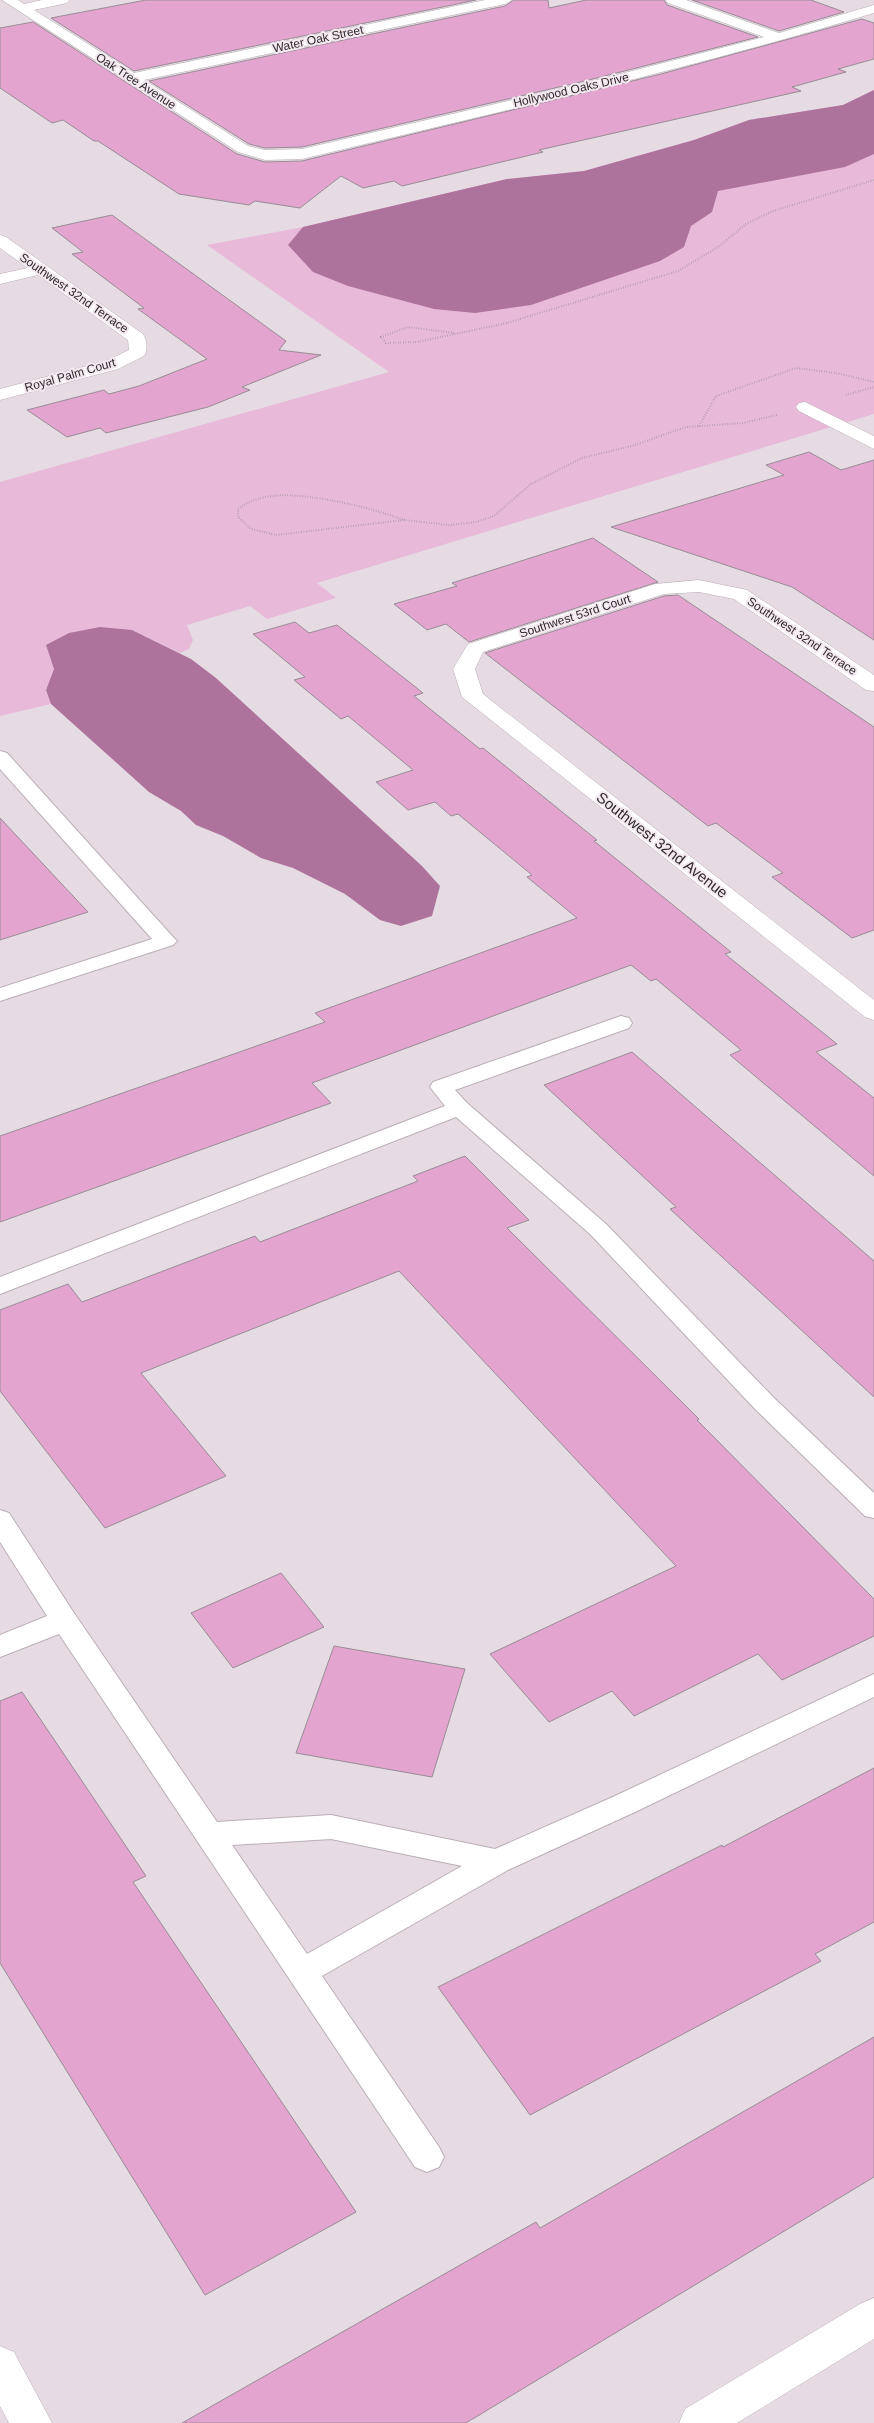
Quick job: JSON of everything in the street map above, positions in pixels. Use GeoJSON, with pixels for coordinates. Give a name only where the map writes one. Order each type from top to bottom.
{"type":"FeatureCollection","features":[{"type":"Feature","properties":{"kind":"street","name":"Oak Tree Avenue"},"geometry":{"type":"LineString","coordinates":[[9,0],[242,149],[265,155]]}},
{"type":"Feature","properties":{"kind":"street"},"geometry":{"type":"LineString","coordinates":[[23,8],[62,0]]}},
{"type":"Feature","properties":{"kind":"street","name":"Water Oak Street"},"geometry":{"type":"LineString","coordinates":[[131,78],[505,0]]}},
{"type":"Feature","properties":{"kind":"street"},"geometry":{"type":"LineString","coordinates":[[672,0],[780,38]]}},
{"type":"Feature","properties":{"kind":"street","name":"Hollywood Oaks Drive"},"geometry":{"type":"LineString","coordinates":[[265,155],[302,154],[780,38],[874,9]]}},
{"type":"Feature","properties":{"kind":"street","name":"Southwest 32nd Terrace"},"geometry":{"type":"LineString","coordinates":[[0,240],[39,270],[137,338],[138,352]]}},
{"type":"Feature","properties":{"kind":"street"},"geometry":{"type":"LineString","coordinates":[[0,279],[39,270]]}},
{"type":"Feature","properties":{"kind":"street","name":"Royal Palm Court"},"geometry":{"type":"LineString","coordinates":[[0,395],[112,365],[138,352]]}},
{"type":"Feature","properties":{"kind":"street"},"geometry":{"type":"LineString","coordinates":[[806,407],[874,443]]}},
{"type":"Feature","properties":{"kind":"street","name":"Southwest 32nd Terrace"},"geometry":{"type":"LineString","coordinates":[[699,586],[740,594],[874,685]]}},
{"type":"Feature","properties":{"kind":"street","name":"Southwest 53rd Court"},"geometry":{"type":"LineString","coordinates":[[464,669],[475,648],[662,588],[699,586]]}},
{"type":"Feature","properties":{"kind":"street","name":"Southwest 32nd Avenue"},"geometry":{"type":"LineString","coordinates":[[464,669],[473,697],[873,1010]]}},
{"type":"Feature","properties":{"kind":"street"},"geometry":{"type":"LineString","coordinates":[[700,2423],[874,2318]]}},
{"type":"Feature","properties":{"kind":"street"},"geometry":{"type":"LineString","coordinates":[[0,2365],[31,2423]]}},
{"type":"Feature","properties":{"kind":"lane"},"geometry":{"type":"LineString","coordinates":[[0,758],[166,941],[0,995]]}},
{"type":"Feature","properties":{"kind":"lane"},"geometry":{"type":"LineString","coordinates":[[621,1023],[441,1087],[460,1108],[598,1229],[765,1404],[874,1509]]}},
{"type":"Feature","properties":{"kind":"lane"},"geometry":{"type":"LineString","coordinates":[[0,1286],[460,1108]]}},
{"type":"Feature","properties":{"kind":"lane"},"geometry":{"type":"LineString","coordinates":[[0,1520],[64,1620],[426,2157]]}},
{"type":"Feature","properties":{"kind":"lane"},"geometry":{"type":"LineString","coordinates":[[0,1647],[64,1620]]}},
{"type":"Feature","properties":{"kind":"lane"},"geometry":{"type":"LineString","coordinates":[[302,1972],[497,1861],[625,1804],[874,1685]]}},
{"type":"Feature","properties":{"kind":"lane"},"geometry":{"type":"LineString","coordinates":[[209,1834],[332,1827],[497,1861]]}},
{"type":"Feature","properties":{"kind":"path"},"geometry":{"type":"LineString","coordinates":[[454,333],[408,327],[381,337],[386,343],[417,342],[507,323],[678,271],[718,247],[746,224],[773,211],[874,180]]}},
{"type":"Feature","properties":{"kind":"path"},"geometry":{"type":"LineString","coordinates":[[700,426],[705,412],[716,396],[796,368],[844,375],[874,382]]}},
{"type":"Feature","properties":{"kind":"path"},"geometry":{"type":"LineString","coordinates":[[404,520],[276,535],[251,529],[238,517],[238,509],[252,500],[288,495],[344,502],[404,520],[449,525],[476,522],[494,516],[531,484],[582,458],[632,446],[686,427],[759,420],[874,387]]}},
{"type":"Feature","properties":{"kind":"shaded area"},"geometry":{"type":"Polygon","coordinates":[[[874,90],[874,414],[317,583],[336,598],[267,619],[250,606],[187,625],[193,640],[189,649],[180,653],[132,630],[46,645],[54,669],[46,690],[51,704],[0,716],[0,482],[389,372],[207,245],[303,227],[507,179],[584,171],[694,140],[749,120],[843,105],[874,90]]]}},
{"type":"Feature","properties":{"kind":"shaded area"},"geometry":{"type":"Polygon","coordinates":[[[874,90],[874,154],[845,167],[718,191],[712,212],[691,226],[684,247],[660,261],[531,305],[475,313],[434,309],[348,286],[313,272],[288,245],[303,227],[507,179],[584,171],[694,140],[749,120],[843,105],[874,90]]]}},
{"type":"Feature","properties":{"kind":"shaded area"},"geometry":{"type":"Polygon","coordinates":[[[100,627],[132,630],[191,659],[216,678],[422,866],[440,886],[432,916],[401,926],[380,920],[345,894],[293,868],[261,858],[223,836],[196,825],[181,811],[149,792],[51,704],[46,690],[54,669],[46,645],[69,633],[100,627]]]}},
{"type":"Feature","properties":{"kind":"building"},"geometry":{"type":"Polygon","coordinates":[[[146,0],[476,0],[134,71],[51,18],[146,0]]]}},
{"type":"Feature","properties":{"kind":"building"},"geometry":{"type":"Polygon","coordinates":[[[514,0],[548,0],[549,8],[586,0],[664,0],[667,5],[758,37],[589,80],[302,147],[265,148],[249,144],[149,81],[505,6],[514,0]]]}},
{"type":"Feature","properties":{"kind":"building"},"geometry":{"type":"Polygon","coordinates":[[[692,0],[811,0],[844,12],[779,31],[692,0]]]}},
{"type":"Feature","properties":{"kind":"building"},"geometry":{"type":"Polygon","coordinates":[[[862,19],[874,23],[874,59],[838,69],[846,72],[792,87],[801,91],[539,150],[543,152],[402,186],[394,181],[363,188],[341,176],[300,208],[255,201],[249,205],[179,194],[63,120],[52,123],[0,88],[0,28],[33,22],[237,154],[265,162],[302,161],[661,74],[862,19]]]}},
{"type":"Feature","properties":{"kind":"building"},"geometry":{"type":"Polygon","coordinates":[[[112,215],[286,341],[279,350],[321,355],[242,387],[250,390],[208,407],[106,433],[100,428],[67,437],[27,410],[104,390],[109,394],[139,386],[207,359],[138,309],[144,308],[72,254],[83,252],[52,228],[112,215]]]}},
{"type":"Feature","properties":{"kind":"building"},"geometry":{"type":"Polygon","coordinates":[[[809,452],[841,470],[874,460],[874,640],[792,587],[611,527],[784,475],[766,465],[809,452]]]}},
{"type":"Feature","properties":{"kind":"building"},"geometry":{"type":"Polygon","coordinates":[[[593,538],[658,582],[469,642],[446,624],[427,630],[394,604],[457,586],[452,583],[593,538]]]}},
{"type":"Feature","properties":{"kind":"building"},"geometry":{"type":"Polygon","coordinates":[[[678,595],[874,727],[874,930],[852,938],[772,877],[783,873],[716,823],[708,826],[485,653],[664,596],[678,595]]]}},
{"type":"Feature","properties":{"kind":"building"},"geometry":{"type":"Polygon","coordinates":[[[295,622],[309,633],[337,625],[423,693],[414,696],[480,749],[483,748],[597,840],[594,841],[731,952],[725,954],[837,1044],[816,1052],[874,1098],[874,1176],[730,1055],[741,1050],[656,979],[651,981],[631,965],[312,1083],[331,1103],[0,1222],[0,1136],[325,1022],[315,1013],[577,918],[527,877],[532,875],[458,814],[451,816],[435,802],[408,810],[376,782],[413,770],[348,716],[341,719],[294,680],[305,677],[253,634],[295,622]]]}},
{"type":"Feature","properties":{"kind":"building"},"geometry":{"type":"Polygon","coordinates":[[[0,818],[88,912],[0,940],[0,818]]]}},
{"type":"Feature","properties":{"kind":"building"},"geometry":{"type":"Polygon","coordinates":[[[632,1052],[874,1261],[874,1397],[670,1209],[676,1207],[544,1085],[632,1052]]]}},
{"type":"Feature","properties":{"kind":"building"},"geometry":{"type":"Polygon","coordinates":[[[465,1156],[529,1220],[507,1228],[699,1419],[697,1420],[874,1599],[874,1636],[782,1680],[758,1654],[634,1716],[612,1691],[549,1722],[490,1654],[676,1566],[399,1271],[141,1373],[226,1476],[105,1528],[0,1391],[0,1310],[68,1284],[82,1302],[255,1236],[260,1242],[418,1181],[413,1176],[465,1156]]]}},
{"type":"Feature","properties":{"kind":"building"},"geometry":{"type":"Polygon","coordinates":[[[281,1573],[324,1627],[233,1668],[191,1613],[281,1573]]]}},
{"type":"Feature","properties":{"kind":"building"},"geometry":{"type":"Polygon","coordinates":[[[334,1646],[465,1669],[432,1777],[296,1753],[334,1646]]]}},
{"type":"Feature","properties":{"kind":"building"},"geometry":{"type":"Polygon","coordinates":[[[22,1692],[146,1876],[133,1882],[356,2212],[205,2295],[0,1963],[0,1701],[22,1692]]]}},
{"type":"Feature","properties":{"kind":"building"},"geometry":{"type":"Polygon","coordinates":[[[874,1768],[874,1922],[815,1954],[821,1961],[530,2115],[438,1987],[722,1845],[723,1847],[874,1768]]]}},
{"type":"Feature","properties":{"kind":"building"},"geometry":{"type":"Polygon","coordinates":[[[874,2037],[874,2177],[466,2423],[182,2423],[536,2222],[540,2228],[874,2037]]]}}]}
